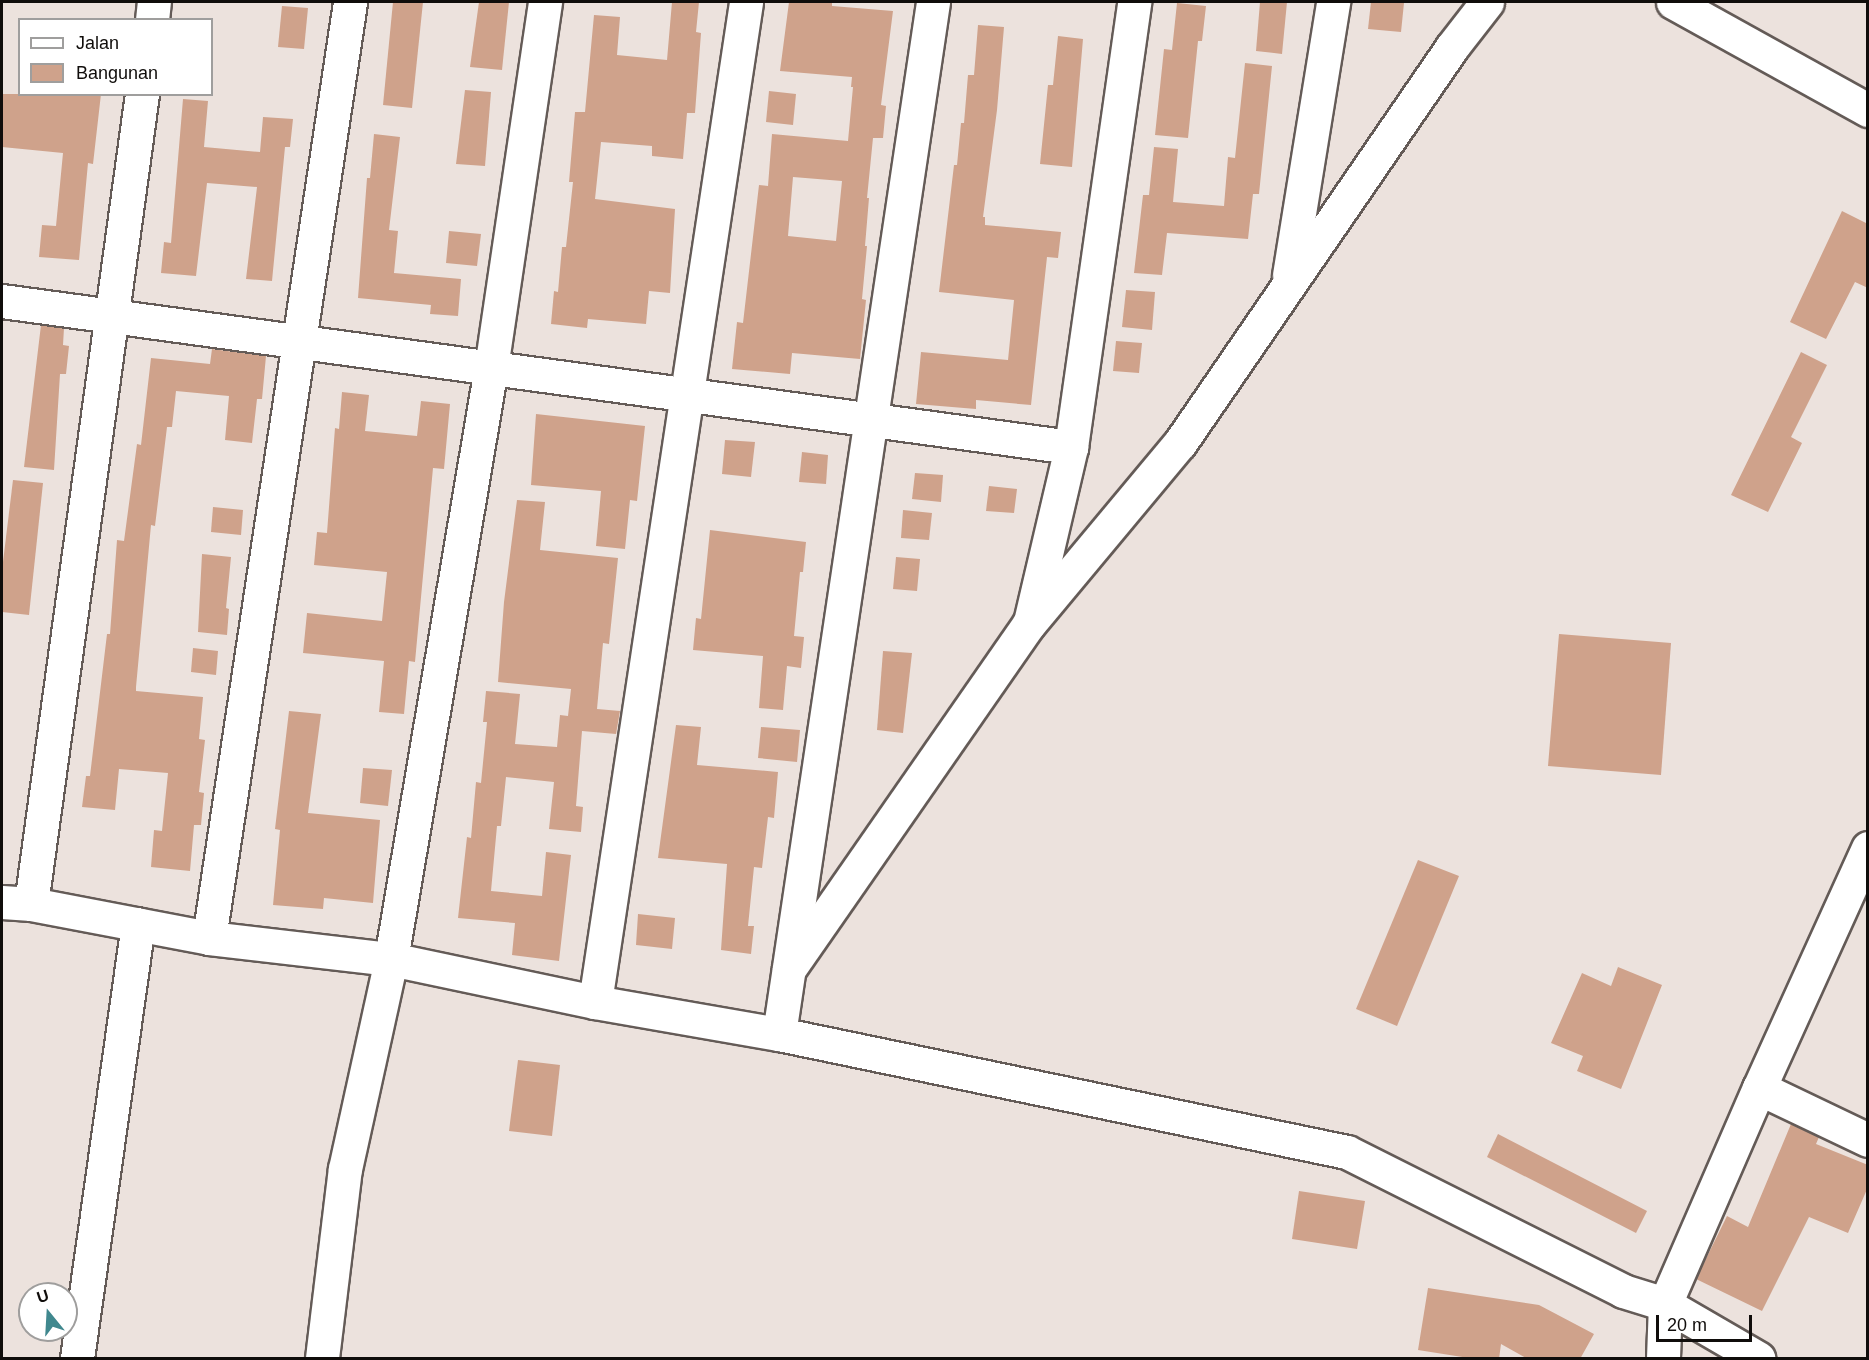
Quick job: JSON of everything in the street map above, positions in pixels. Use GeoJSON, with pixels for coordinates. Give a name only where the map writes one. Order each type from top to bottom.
{"type":"FeatureCollection","features":[{"type":"Feature","properties":{"kind":"street"},"geometry":{"type":"LineString","coordinates":[[152,18],[154,2]]}},
{"type":"Feature","properties":{"kind":"street"},"geometry":{"type":"LineString","coordinates":[[209,938],[350,2]]}},
{"type":"Feature","properties":{"kind":"street"},"geometry":{"type":"LineString","coordinates":[[322,1359],[345,1169],[391,959],[490,368],[545,2]]}},
{"type":"Feature","properties":{"kind":"street"},"geometry":{"type":"LineString","coordinates":[[595,1002],[746,2]]}},
{"type":"Feature","properties":{"kind":"street"},"geometry":{"type":"LineString","coordinates":[[779,1035],[933,2]]}},
{"type":"Feature","properties":{"kind":"street"},"geometry":{"type":"LineString","coordinates":[[1029,624],[1071,447],[1134,2]]}},
{"type":"Feature","properties":{"kind":"street"},"geometry":{"type":"LineString","coordinates":[[1288,284],[1333,2]]}},
{"type":"Feature","properties":{"kind":"street"},"geometry":{"type":"LineString","coordinates":[[789,969],[1029,624],[1180,443],[1452,47],[1487,2]]}},
{"type":"Feature","properties":{"kind":"street"},"geometry":{"type":"LineString","coordinates":[[1673,2],[1868,110]]}},
{"type":"Feature","properties":{"kind":"street"},"geometry":{"type":"LineString","coordinates":[[142,96],[113,316],[16,903],[209,938],[391,959],[595,1002],[779,1035],[1347,1152],[1623,1291],[1665,1304],[1758,1359]]}},
{"type":"Feature","properties":{"kind":"street"},"geometry":{"type":"LineString","coordinates":[[2,301],[1071,447]]}},
{"type":"Feature","properties":{"kind":"street"},"geometry":{"type":"LineString","coordinates":[[1663,1359],[1665,1304],[1759,1088],[1868,848]]}},
{"type":"Feature","properties":{"kind":"street"},"geometry":{"type":"LineString","coordinates":[[77,1359],[138,924]]}},
{"type":"Feature","properties":{"kind":"street"},"geometry":{"type":"LineString","coordinates":[[1759,1088],[1868,1140]]}},
{"type":"Feature","properties":{"kind":"building"},"geometry":{"type":"Polygon","coordinates":[[[393,2],[423,2],[412,108],[383,105],[393,2]]]}},
{"type":"Feature","properties":{"kind":"building"},"geometry":{"type":"Polygon","coordinates":[[[479,2],[509,2],[502,70],[470,67],[479,2]]]}},
{"type":"Feature","properties":{"kind":"building"},"geometry":{"type":"Polygon","coordinates":[[[672,2],[699,2],[696,32],[701,33],[695,113],[687,113],[683,159],[652,156],[652,146],[601,142],[595,199],[675,209],[670,293],[649,291],[646,324],[588,319],[587,328],[551,324],[554,291],[558,292],[562,247],[566,247],[573,182],[569,182],[575,112],[585,112],[594,15],[620,17],[617,55],[667,60],[672,2]]]}},
{"type":"Feature","properties":{"kind":"building"},"geometry":{"type":"Polygon","coordinates":[[[789,2],[832,2],[832,6],[893,11],[881,105],[886,106],[883,138],[873,138],[867,198],[869,198],[865,246],[867,246],[862,299],[866,300],[860,359],[792,353],[790,374],[732,369],[737,322],[743,323],[759,185],[768,186],[772,134],[848,141],[853,87],[851,87],[852,77],[780,71],[789,2]],[[793,177],[788,236],[836,241],[842,181],[793,177]]]}},
{"type":"Feature","properties":{"kind":"building"},"geometry":{"type":"Polygon","coordinates":[[[1260,2],[1287,2],[1282,54],[1256,51],[1260,2]]]}},
{"type":"Feature","properties":{"kind":"building"},"geometry":{"type":"Polygon","coordinates":[[[1371,2],[1404,3],[1401,32],[1368,29],[1371,2]]]}},
{"type":"Feature","properties":{"kind":"building"},"geometry":{"type":"Polygon","coordinates":[[[1177,3],[1206,6],[1202,41],[1198,41],[1188,138],[1155,135],[1164,49],[1172,50],[1177,3]]]}},
{"type":"Feature","properties":{"kind":"building"},"geometry":{"type":"Polygon","coordinates":[[[282,6],[308,8],[304,49],[278,47],[282,6]]]}},
{"type":"Feature","properties":{"kind":"building"},"geometry":{"type":"Polygon","coordinates":[[[978,25],[1004,27],[997,110],[983,217],[985,217],[985,225],[1061,232],[1058,258],[1047,257],[1031,405],[976,400],[976,409],[916,404],[921,352],[1008,360],[1014,300],[939,292],[954,165],[957,165],[961,123],[964,123],[968,75],[974,75],[978,25]]]}},
{"type":"Feature","properties":{"kind":"building"},"geometry":{"type":"Polygon","coordinates":[[[1058,36],[1083,39],[1072,167],[1040,164],[1048,85],[1053,85],[1058,36]]]}},
{"type":"Feature","properties":{"kind":"building"},"geometry":{"type":"Polygon","coordinates":[[[1245,63],[1272,66],[1259,194],[1253,194],[1248,239],[1167,233],[1162,275],[1134,273],[1143,195],[1149,195],[1154,147],[1178,149],[1173,202],[1224,206],[1228,157],[1235,158],[1245,63]]]}},
{"type":"Feature","properties":{"kind":"building"},"geometry":{"type":"Polygon","coordinates":[[[465,90],[491,92],[485,166],[456,164],[465,90]]]}},
{"type":"Feature","properties":{"kind":"building"},"geometry":{"type":"Polygon","coordinates":[[[769,91],[796,94],[793,125],[766,122],[769,91]]]}},
{"type":"Feature","properties":{"kind":"building"},"geometry":{"type":"Polygon","coordinates":[[[2,94],[101,96],[93,164],[88,163],[79,260],[39,257],[42,225],[56,226],[63,153],[2,147],[2,94]]]}},
{"type":"Feature","properties":{"kind":"building"},"geometry":{"type":"Polygon","coordinates":[[[183,99],[208,101],[204,147],[260,152],[263,117],[293,119],[290,147],[285,147],[272,281],[246,279],[257,187],[207,183],[196,276],[161,273],[164,242],[171,243],[183,99]]]}},
{"type":"Feature","properties":{"kind":"building"},"geometry":{"type":"Polygon","coordinates":[[[374,134],[400,137],[389,230],[398,231],[394,273],[461,279],[458,316],[430,314],[431,305],[358,298],[367,178],[370,178],[374,134]]]}},
{"type":"Feature","properties":{"kind":"building"},"geometry":{"type":"Polygon","coordinates":[[[1842,211],[1868,224],[1868,288],[1855,282],[1826,339],[1790,322],[1842,211]]]}},
{"type":"Feature","properties":{"kind":"building"},"geometry":{"type":"Polygon","coordinates":[[[449,231],[481,234],[477,266],[446,263],[449,231]]]}},
{"type":"Feature","properties":{"kind":"building"},"geometry":{"type":"Polygon","coordinates":[[[1126,290],[1155,292],[1152,330],[1122,327],[1126,290]]]}},
{"type":"Feature","properties":{"kind":"building"},"geometry":{"type":"Polygon","coordinates":[[[41,325],[64,328],[63,345],[69,346],[66,374],[60,374],[54,470],[24,467],[41,325]]]}},
{"type":"Feature","properties":{"kind":"building"},"geometry":{"type":"Polygon","coordinates":[[[1116,341],[1142,343],[1139,373],[1113,371],[1116,341]]]}},
{"type":"Feature","properties":{"kind":"building"},"geometry":{"type":"Polygon","coordinates":[[[212,349],[266,356],[262,399],[257,399],[252,443],[225,440],[229,396],[176,391],[172,427],[167,427],[155,526],[151,525],[136,687],[136,691],[203,697],[199,739],[205,740],[199,792],[204,793],[201,825],[194,825],[190,871],[151,867],[154,830],[162,831],[168,773],[119,769],[115,810],[82,807],[86,776],[90,776],[107,634],[110,634],[117,540],[124,541],[137,444],[141,445],[151,358],[210,364],[212,349]]]}},
{"type":"Feature","properties":{"kind":"building"},"geometry":{"type":"Polygon","coordinates":[[[1801,352],[1827,365],[1791,437],[1802,443],[1768,512],[1731,495],[1801,352]]]}},
{"type":"Feature","properties":{"kind":"building"},"geometry":{"type":"Polygon","coordinates":[[[342,392],[369,395],[365,431],[417,436],[421,401],[450,404],[444,469],[433,468],[415,662],[409,661],[404,714],[379,712],[384,661],[303,653],[307,613],[382,621],[387,572],[314,565],[317,532],[327,533],[335,428],[339,429],[342,392]]]}},
{"type":"Feature","properties":{"kind":"building"},"geometry":{"type":"Polygon","coordinates":[[[536,414],[645,426],[637,501],[630,500],[625,549],[596,546],[601,491],[531,485],[536,414]]]}},
{"type":"Feature","properties":{"kind":"building"},"geometry":{"type":"Polygon","coordinates":[[[725,440],[755,442],[751,477],[722,474],[725,440]]]}},
{"type":"Feature","properties":{"kind":"building"},"geometry":{"type":"Polygon","coordinates":[[[802,452],[828,455],[826,484],[799,482],[802,452]]]}},
{"type":"Feature","properties":{"kind":"building"},"geometry":{"type":"Polygon","coordinates":[[[915,473],[943,475],[941,502],[912,499],[915,473]]]}},
{"type":"Feature","properties":{"kind":"building"},"geometry":{"type":"Polygon","coordinates":[[[13,480],[43,483],[29,615],[2,612],[2,570],[13,480]]]}},
{"type":"Feature","properties":{"kind":"building"},"geometry":{"type":"Polygon","coordinates":[[[989,486],[1017,489],[1014,513],[986,511],[989,486]]]}},
{"type":"Feature","properties":{"kind":"building"},"geometry":{"type":"Polygon","coordinates":[[[517,500],[545,502],[540,550],[618,558],[609,644],[603,643],[597,709],[620,711],[616,734],[582,731],[576,806],[583,807],[581,832],[549,829],[554,782],[506,777],[501,826],[497,826],[491,891],[542,896],[546,852],[571,855],[559,961],[512,955],[515,923],[458,918],[467,837],[471,838],[476,782],[481,783],[487,722],[483,722],[486,691],[520,694],[515,744],[557,747],[560,715],[568,716],[571,689],[498,682],[504,602],[517,500]]]}},
{"type":"Feature","properties":{"kind":"building"},"geometry":{"type":"Polygon","coordinates":[[[213,507],[243,510],[241,535],[211,532],[213,507]]]}},
{"type":"Feature","properties":{"kind":"building"},"geometry":{"type":"Polygon","coordinates":[[[903,510],[932,513],[929,540],[901,538],[903,510]]]}},
{"type":"Feature","properties":{"kind":"building"},"geometry":{"type":"Polygon","coordinates":[[[710,530],[806,542],[803,572],[800,572],[794,636],[804,637],[801,668],[787,666],[783,710],[759,708],[763,656],[693,650],[696,618],[701,619],[710,530]]]}},
{"type":"Feature","properties":{"kind":"building"},"geometry":{"type":"Polygon","coordinates":[[[202,554],[231,557],[226,608],[229,609],[227,635],[198,632],[202,554]]]}},
{"type":"Feature","properties":{"kind":"building"},"geometry":{"type":"Polygon","coordinates":[[[896,557],[920,559],[917,591],[893,589],[896,557]]]}},
{"type":"Feature","properties":{"kind":"building"},"geometry":{"type":"Polygon","coordinates":[[[1559,634],[1671,643],[1661,775],[1548,766],[1559,634]]]}},
{"type":"Feature","properties":{"kind":"building"},"geometry":{"type":"Polygon","coordinates":[[[193,648],[218,651],[216,675],[191,672],[193,648]]]}},
{"type":"Feature","properties":{"kind":"building"},"geometry":{"type":"Polygon","coordinates":[[[883,651],[912,653],[903,733],[877,730],[883,651]]]}},
{"type":"Feature","properties":{"kind":"building"},"geometry":{"type":"Polygon","coordinates":[[[289,711],[321,714],[308,813],[380,820],[373,903],[324,898],[323,909],[273,905],[280,830],[275,829],[289,711]]]}},
{"type":"Feature","properties":{"kind":"building"},"geometry":{"type":"Polygon","coordinates":[[[676,725],[701,727],[697,765],[778,772],[774,818],[768,817],[762,868],[754,867],[748,926],[754,926],[751,954],[721,950],[727,864],[658,858],[676,725]]]}},
{"type":"Feature","properties":{"kind":"building"},"geometry":{"type":"Polygon","coordinates":[[[761,727],[800,730],[797,762],[758,758],[761,727]]]}},
{"type":"Feature","properties":{"kind":"building"},"geometry":{"type":"Polygon","coordinates":[[[363,768],[392,770],[388,806],[360,803],[363,768]]]}},
{"type":"Feature","properties":{"kind":"building"},"geometry":{"type":"Polygon","coordinates":[[[1418,860],[1459,876],[1397,1026],[1356,1009],[1418,860]]]}},
{"type":"Feature","properties":{"kind":"building"},"geometry":{"type":"Polygon","coordinates":[[[638,914],[675,918],[672,949],[636,945],[638,914]]]}},
{"type":"Feature","properties":{"kind":"building"},"geometry":{"type":"Polygon","coordinates":[[[1618,967],[1662,985],[1621,1089],[1577,1071],[1583,1056],[1551,1043],[1582,973],[1611,986],[1618,967]]]}},
{"type":"Feature","properties":{"kind":"building"},"geometry":{"type":"Polygon","coordinates":[[[518,1060],[560,1065],[552,1136],[509,1131],[518,1060]]]}},
{"type":"Feature","properties":{"kind":"building"},"geometry":{"type":"Polygon","coordinates":[[[1791,1124],[1819,1137],[1816,1144],[1868,1165],[1868,1187],[1848,1233],[1809,1217],[1762,1311],[1696,1279],[1727,1216],[1748,1227],[1791,1124]]]}},
{"type":"Feature","properties":{"kind":"building"},"geometry":{"type":"Polygon","coordinates":[[[1498,1134],[1647,1211],[1636,1233],[1487,1157],[1498,1134]]]}},
{"type":"Feature","properties":{"kind":"building"},"geometry":{"type":"Polygon","coordinates":[[[1299,1191],[1365,1201],[1357,1249],[1292,1239],[1299,1191]]]}},
{"type":"Feature","properties":{"kind":"building"},"geometry":{"type":"Polygon","coordinates":[[[1428,1288],[1539,1305],[1594,1334],[1580,1359],[1528,1359],[1501,1344],[1499,1359],[1475,1359],[1418,1350],[1428,1288]]]}}]}
